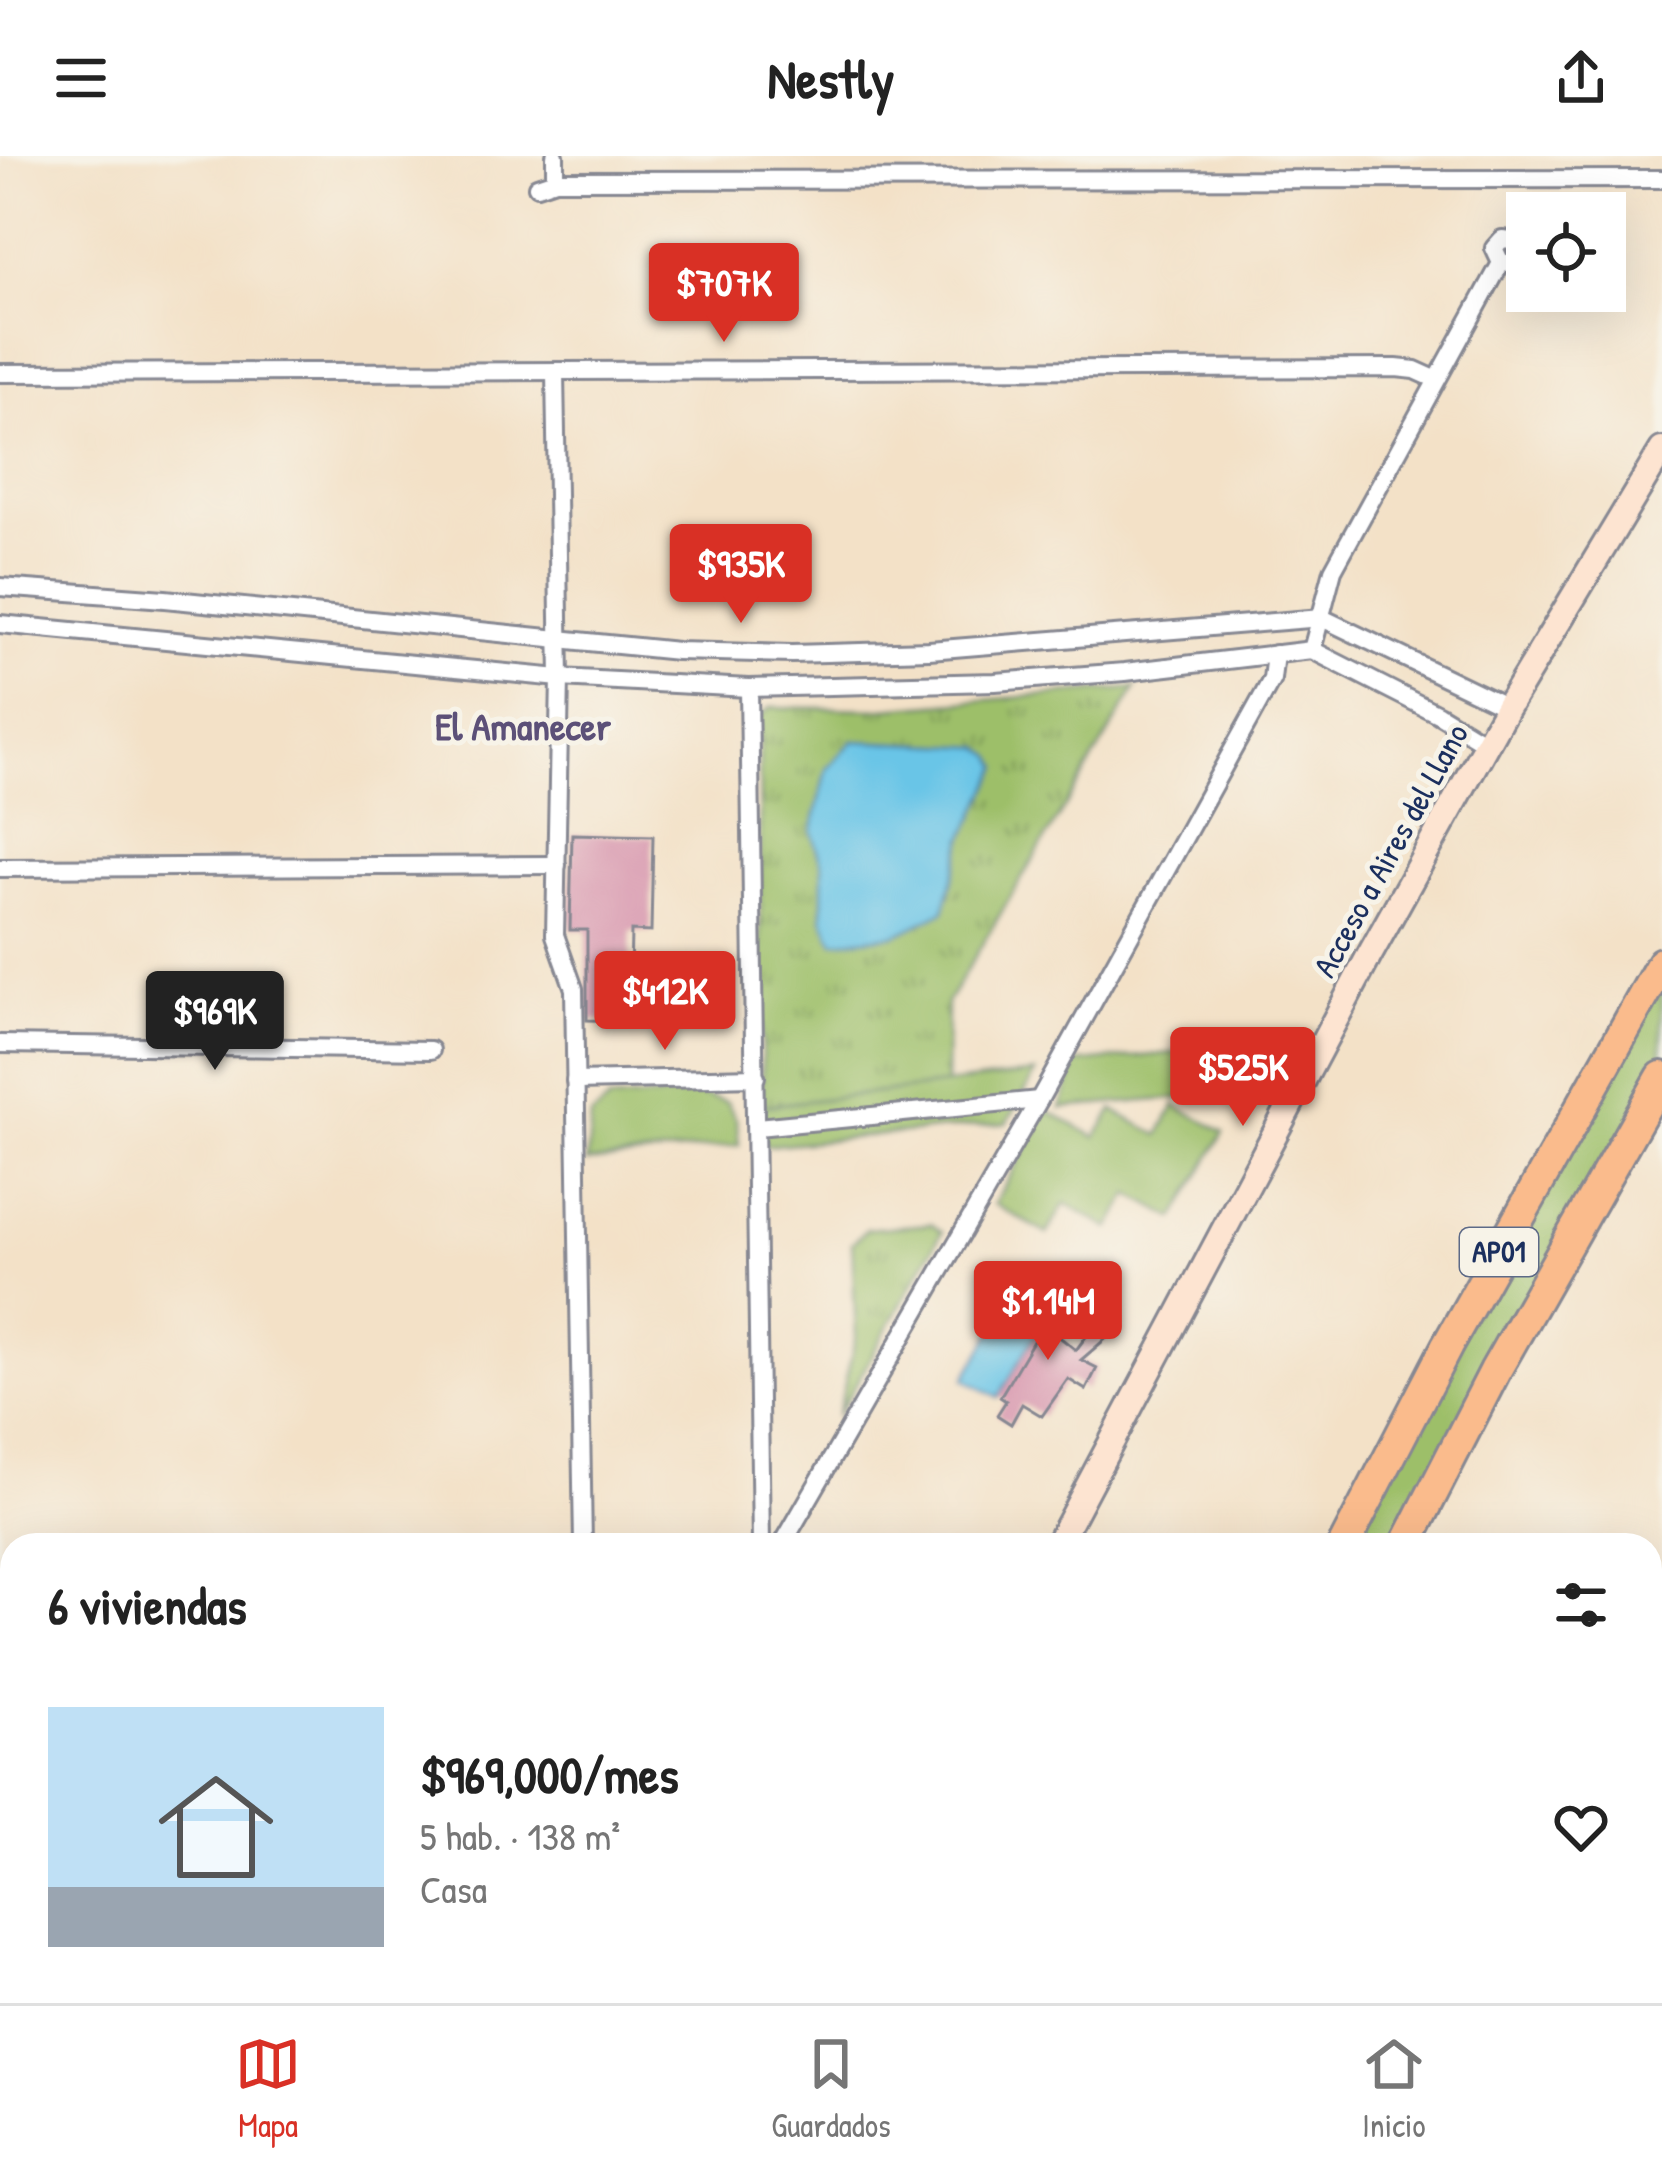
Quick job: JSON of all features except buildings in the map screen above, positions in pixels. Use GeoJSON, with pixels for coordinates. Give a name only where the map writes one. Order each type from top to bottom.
{"type":"FeatureCollection","features":[{"type":"Feature","properties":{"kind":"highway","name":"AP01"},"geometry":{"type":"LineString","coordinates":[[1350,1533],[1447,1346],[1662,963]]}},
{"type":"Feature","properties":{"kind":"highway","name":"AP01"},"geometry":{"type":"LineString","coordinates":[[1412,1533],[1495,1371],[1662,1078]]}},
{"type":"Feature","properties":{"kind":"street"},"geometry":{"type":"LineString","coordinates":[[555,156],[546,183],[1662,178]]}},
{"type":"Feature","properties":{"kind":"street"},"geometry":{"type":"LineString","coordinates":[[1312,650],[1333,570],[1501,263]]}},
{"type":"Feature","properties":{"kind":"street"},"geometry":{"type":"LineString","coordinates":[[0,373],[1396,368],[1435,379]]}},
{"type":"Feature","properties":{"kind":"street"},"geometry":{"type":"LineString","coordinates":[[556,372],[560,678],[555,935],[574,989],[583,1533]]}},
{"type":"Feature","properties":{"kind":"street","name":"Acceso a Aires del Llano"},"geometry":{"type":"LineString","coordinates":[[1063,1533],[1369,956],[1507,707],[1662,450]]}},
{"type":"Feature","properties":{"kind":"street"},"geometry":{"type":"LineString","coordinates":[[0,587],[677,651],[861,652],[1076,641],[1322,618],[1507,707]]}},
{"type":"Feature","properties":{"kind":"street"},"geometry":{"type":"LineString","coordinates":[[0,624],[560,678],[749,688],[994,682],[1312,650],[1438,713],[1487,744]]}},
{"type":"Feature","properties":{"kind":"street"},"geometry":{"type":"LineString","coordinates":[[789,1533],[1039,1100],[1272,679],[1275,654]]}},
{"type":"Feature","properties":{"kind":"street"},"geometry":{"type":"LineString","coordinates":[[749,688],[761,1533]]}},
{"type":"Feature","properties":{"kind":"street"},"geometry":{"type":"LineString","coordinates":[[0,868],[557,865]]}},
{"type":"Feature","properties":{"kind":"street"},"geometry":{"type":"LineString","coordinates":[[0,1044],[431,1050]]}},
{"type":"Feature","properties":{"kind":"street"},"geometry":{"type":"LineString","coordinates":[[575,1081],[756,1077]]}},
{"type":"Feature","properties":{"kind":"street"},"geometry":{"type":"LineString","coordinates":[[757,1127],[1039,1100]]}},
{"type":"Feature","properties":{"kind":"green space"},"geometry":{"type":"Polygon","coordinates":[[[1136,688],[947,1003],[946,1085],[762,1106],[759,717],[771,707],[872,709],[1136,688]]]}},
{"type":"Feature","properties":{"kind":"green space"},"geometry":{"type":"Polygon","coordinates":[[[1662,963],[1662,1078],[1413,1533],[1351,1533],[1662,963]]]}},
{"type":"Feature","properties":{"kind":"green space"},"geometry":{"type":"Polygon","coordinates":[[[1269,1043],[1241,1093],[1061,1108],[1076,1063],[1269,1043]]]}},
{"type":"Feature","properties":{"kind":"green space"},"geometry":{"type":"Polygon","coordinates":[[[1036,1073],[1007,1123],[764,1146],[762,1106],[1036,1073]]]}},
{"type":"Feature","properties":{"kind":"green space"},"geometry":{"type":"Polygon","coordinates":[[[696,1094],[727,1102],[737,1121],[739,1145],[587,1162],[591,1117],[609,1101],[696,1094]]]}},
{"type":"Feature","properties":{"kind":"green space"},"geometry":{"type":"Polygon","coordinates":[[[1175,1105],[1224,1132],[1175,1219],[1130,1194],[1110,1229],[1065,1203],[1047,1234],[994,1204],[1047,1110],[1096,1137],[1113,1110],[1159,1135],[1175,1105]]]}},
{"type":"Feature","properties":{"kind":"green space"},"geometry":{"type":"Polygon","coordinates":[[[931,1224],[942,1232],[837,1417],[856,1336],[852,1243],[867,1229],[931,1224]]]}},
{"type":"Feature","properties":{"kind":"water"},"geometry":{"type":"Polygon","coordinates":[[[853,741],[981,747],[1000,767],[964,838],[944,911],[895,935],[834,942],[823,918],[823,865],[812,832],[827,769],[853,741]]]}},
{"type":"Feature","properties":{"kind":"water"},"geometry":{"type":"Polygon","coordinates":[[[1007,1308],[1040,1327],[998,1398],[965,1379],[1007,1308]]]}},
{"type":"Feature","properties":{"kind":"district","name":"El Amanecer"},"geometry":{"type":"Point","coordinates":[523,726]}}]}
